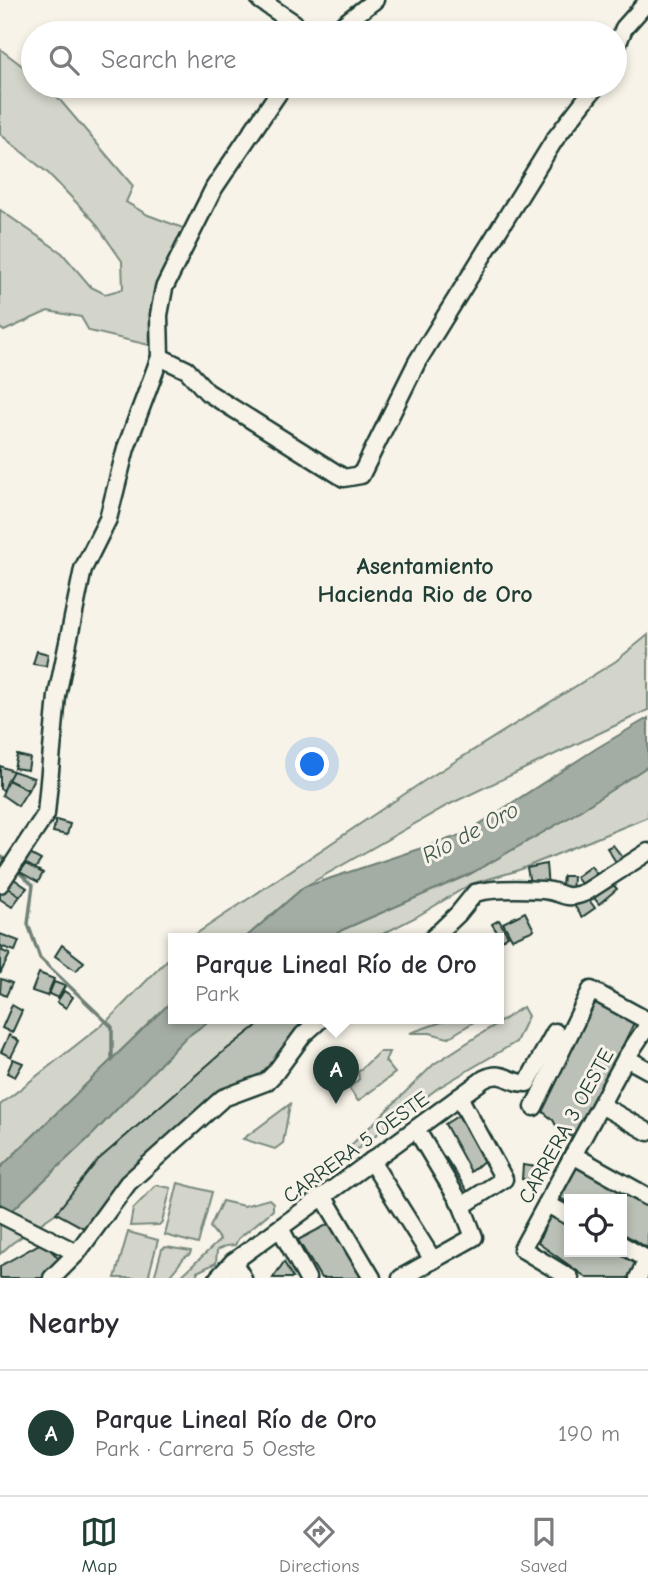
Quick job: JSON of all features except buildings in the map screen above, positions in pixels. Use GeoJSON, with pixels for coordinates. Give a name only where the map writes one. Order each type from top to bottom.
{"type":"FeatureCollection","features":[{"type":"Feature","properties":{"kind":"street"},"geometry":{"type":"LineString","coordinates":[[260,0],[291,21]]}},
{"type":"Feature","properties":{"kind":"street"},"geometry":{"type":"LineString","coordinates":[[348,21],[375,0]]}},
{"type":"Feature","properties":{"kind":"street"},"geometry":{"type":"LineString","coordinates":[[627,25],[648,1]]}},
{"type":"Feature","properties":{"kind":"street"},"geometry":{"type":"LineString","coordinates":[[0,884],[46,814],[57,696],[83,569],[108,519],[126,448],[160,357],[159,315],[164,288],[214,188],[275,98]]}},
{"type":"Feature","properties":{"kind":"street"},"geometry":{"type":"LineString","coordinates":[[160,357],[187,370],[207,392],[344,478],[361,475],[417,362],[555,139],[587,98]]}},
{"type":"Feature","properties":{"kind":"street"},"geometry":{"type":"LineString","coordinates":[[438,933],[475,893],[546,890],[564,897],[575,897],[648,852]]}},
{"type":"Feature","properties":{"kind":"street"},"geometry":{"type":"LineString","coordinates":[[534,1108],[591,990],[648,1023]]}},
{"type":"Feature","properties":{"kind":"street","name":"CARRERA 3 OESTE"},"geometry":{"type":"LineString","coordinates":[[570,1278],[522,1249],[648,1023]]}},
{"type":"Feature","properties":{"kind":"street"},"geometry":{"type":"LineString","coordinates":[[52,1278],[77,1253],[128,1183],[223,1098],[266,1082],[303,1035],[315,1024]]}},
{"type":"Feature","properties":{"kind":"street","name":"CARRERA 5 OESTE"},"geometry":{"type":"LineString","coordinates":[[218,1278],[233,1262],[490,1076],[503,1075],[522,1084],[527,1083],[555,1032]]}},
{"type":"Feature","properties":{"kind":"street"},"geometry":{"type":"LineString","coordinates":[[626,1059],[648,1070]]}},
{"type":"Feature","properties":{"kind":"street"},"geometry":{"type":"LineString","coordinates":[[459,1097],[504,1178],[462,1206]]}},
{"type":"Feature","properties":{"kind":"street"},"geometry":{"type":"LineString","coordinates":[[601,1105],[648,1132]]}},
{"type":"Feature","properties":{"kind":"street"},"geometry":{"type":"LineString","coordinates":[[401,1278],[474,1237],[462,1206],[416,1129]]}},
{"type":"Feature","properties":{"kind":"street"},"geometry":{"type":"LineString","coordinates":[[573,1155],[648,1197]]}},
{"type":"Feature","properties":{"kind":"street"},"geometry":{"type":"LineString","coordinates":[[371,1161],[433,1260]]}},
{"type":"Feature","properties":{"kind":"street"},"geometry":{"type":"LineString","coordinates":[[323,1196],[372,1278]]}},
{"type":"Feature","properties":{"kind":"street"},"geometry":{"type":"LineString","coordinates":[[547,1204],[564,1213]]}},
{"type":"Feature","properties":{"kind":"street"},"geometry":{"type":"LineString","coordinates":[[6,1217],[77,1253]]}},
{"type":"Feature","properties":{"kind":"street"},"geometry":{"type":"LineString","coordinates":[[280,1228],[307,1278]]}},
{"type":"Feature","properties":{"kind":"street"},"geometry":{"type":"LineString","coordinates":[[627,1248],[648,1259],[638,1278]]}},
{"type":"Feature","properties":{"kind":"street"},"geometry":{"type":"LineString","coordinates":[[233,1262],[243,1278]]}},
{"type":"Feature","properties":{"kind":"shaded area"},"geometry":{"type":"Polygon","coordinates":[[[0,49],[21,65],[21,98],[58,98],[133,186],[126,202],[148,215],[191,231],[151,313],[149,345],[89,331],[81,317],[48,311],[4,331],[0,328],[0,210],[62,253],[91,287],[105,294],[123,289],[122,261],[94,221],[49,174],[0,134],[0,49]]]}},
{"type":"Feature","properties":{"kind":"shaded area"},"geometry":{"type":"Polygon","coordinates":[[[648,635],[648,710],[448,805],[304,887],[251,933],[197,933],[424,781],[616,661],[648,635]]]}},
{"type":"Feature","properties":{"kind":"shaded area"},"geometry":{"type":"Polygon","coordinates":[[[648,766],[648,817],[516,871],[471,884],[385,933],[338,933],[470,874],[570,817],[648,766]]]}},
{"type":"Feature","properties":{"kind":"shaded area"},"geometry":{"type":"Polygon","coordinates":[[[168,959],[168,1005],[0,1168],[0,1105],[108,1020],[168,959]]]}},
{"type":"Feature","properties":{"kind":"shaded area"},"geometry":{"type":"Polygon","coordinates":[[[523,1007],[528,1016],[516,1042],[438,1088],[348,1156],[343,1153],[434,1064],[496,1024],[504,1024],[504,1019],[523,1007]]]}},
{"type":"Feature","properties":{"kind":"shaded area"},"geometry":{"type":"Polygon","coordinates":[[[205,1024],[261,1024],[56,1213],[0,1254],[0,1222],[93,1134],[184,1039],[205,1024]]]}},
{"type":"Feature","properties":{"kind":"shaded area"},"geometry":{"type":"Polygon","coordinates":[[[436,1024],[470,1024],[448,1038],[430,1033],[410,1033],[436,1024]]]}},
{"type":"Feature","properties":{"kind":"shaded area"},"geometry":{"type":"Polygon","coordinates":[[[379,1052],[389,1052],[385,1061],[395,1073],[358,1101],[349,1088],[359,1079],[358,1072],[379,1052]]]}},
{"type":"Feature","properties":{"kind":"shaded area"},"geometry":{"type":"Polygon","coordinates":[[[290,1104],[283,1143],[275,1149],[243,1139],[290,1104]]]}},
{"type":"Feature","properties":{"kind":"shaded area"},"geometry":{"type":"Polygon","coordinates":[[[178,1183],[212,1192],[198,1244],[165,1235],[178,1183]]]}},
{"type":"Feature","properties":{"kind":"shaded area"},"geometry":{"type":"Polygon","coordinates":[[[156,1185],[171,1188],[162,1222],[159,1225],[130,1226],[133,1209],[156,1185]]]}},
{"type":"Feature","properties":{"kind":"shaded area"},"geometry":{"type":"Polygon","coordinates":[[[269,1199],[273,1203],[273,1210],[238,1239],[235,1245],[217,1250],[216,1263],[197,1272],[197,1278],[179,1278],[220,1240],[210,1227],[222,1201],[244,1206],[269,1199]]]}},
{"type":"Feature","properties":{"kind":"shaded area"},"geometry":{"type":"Polygon","coordinates":[[[128,1232],[158,1240],[148,1278],[115,1278],[128,1232]]]}},
{"type":"Feature","properties":{"kind":"shaded area"},"geometry":{"type":"Polygon","coordinates":[[[166,1247],[191,1251],[168,1278],[154,1278],[162,1249],[166,1247]]]}},
{"type":"Feature","properties":{"kind":"water","name":"Río de Oro"},"geometry":{"type":"Polygon","coordinates":[[[648,718],[648,766],[570,817],[470,874],[338,933],[251,933],[304,887],[464,834],[648,718]]]}},
{"type":"Feature","properties":{"kind":"water"},"geometry":{"type":"Polygon","coordinates":[[[168,1005],[168,1024],[205,1024],[184,1039],[93,1134],[0,1222],[0,1168],[168,1005]]]}},
{"type":"Feature","properties":{"kind":"waterway"},"geometry":{"type":"LineString","coordinates":[[0,856],[9,863]]}},
{"type":"Feature","properties":{"kind":"waterway"},"geometry":{"type":"LineString","coordinates":[[15,869],[33,885],[28,924],[40,958],[112,1027],[112,1061]]}},
{"type":"Feature","properties":{"kind":"place","name":"Parque Lineal Río de Oro"},"geometry":{"type":"Point","coordinates":[336,1104]}},
{"type":"Feature","properties":{"kind":"district","name":"Asentamiento Hacienda Rio de Oro"},"geometry":{"type":"Point","coordinates":[425,580]}}]}
